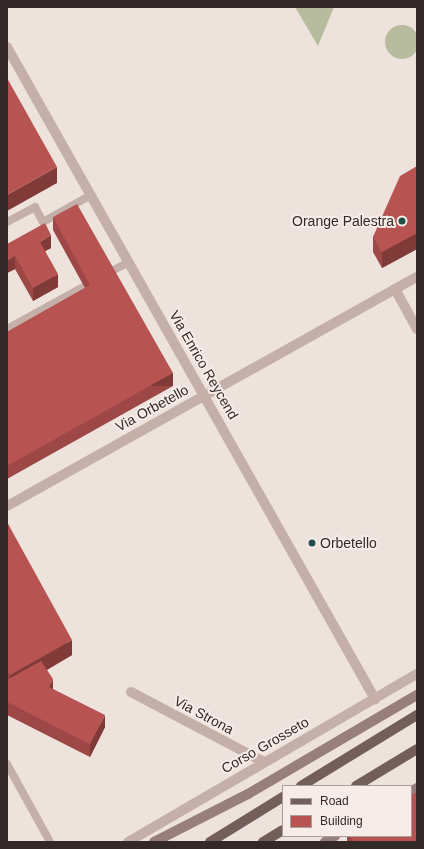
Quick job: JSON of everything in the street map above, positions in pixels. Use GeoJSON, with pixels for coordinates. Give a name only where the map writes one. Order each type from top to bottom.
{"type":"FeatureCollection","features":[{"type":"Feature","properties":{"kind":"main road"},"geometry":{"type":"LineString","coordinates":[[154,842],[248,794],[417,695]]}},
{"type":"Feature","properties":{"kind":"main road"},"geometry":{"type":"LineString","coordinates":[[303,785],[417,715]]}},
{"type":"Feature","properties":{"kind":"main road"},"geometry":{"type":"LineString","coordinates":[[358,785],[417,749]]}},
{"type":"Feature","properties":{"kind":"main road"},"geometry":{"type":"LineString","coordinates":[[210,842],[282,798]]}},
{"type":"Feature","properties":{"kind":"main road"},"geometry":{"type":"LineString","coordinates":[[263,842],[282,831]]}},
{"type":"Feature","properties":{"kind":"street","name":"Via Enrico Reycend"},"geometry":{"type":"LineString","coordinates":[[7,46],[375,699]]}},
{"type":"Feature","properties":{"kind":"street","name":"Via Orbetello"},"geometry":{"type":"LineString","coordinates":[[7,506],[417,277]]}},
{"type":"Feature","properties":{"kind":"street"},"geometry":{"type":"LineString","coordinates":[[395,289],[417,329]]}},
{"type":"Feature","properties":{"kind":"street","name":"Corso Grosseto"},"geometry":{"type":"LineString","coordinates":[[128,842],[417,674]]}},
{"type":"Feature","properties":{"kind":"street","name":"Via Strona"},"geometry":{"type":"LineString","coordinates":[[131,692],[264,762]]}},
{"type":"Feature","properties":{"kind":"lane"},"geometry":{"type":"LineString","coordinates":[[7,222],[35,207],[43,222],[91,195]]}},
{"type":"Feature","properties":{"kind":"lane"},"geometry":{"type":"LineString","coordinates":[[110,272],[129,262]]}},
{"type":"Feature","properties":{"kind":"lane"},"geometry":{"type":"LineString","coordinates":[[7,329],[83,287]]}},
{"type":"Feature","properties":{"kind":"lane"},"geometry":{"type":"LineString","coordinates":[[7,764],[47,841]]}},
{"type":"Feature","properties":{"kind":"green space"},"geometry":{"type":"Polygon","coordinates":[[[295,7],[334,7],[318,46],[295,7]]]}},
{"type":"Feature","properties":{"kind":"green space"},"geometry":{"type":"Polygon","coordinates":[[[399,25],[405,25],[414,30],[418,36],[418,48],[414,54],[405,59],[399,59],[390,54],[385,45],[385,39],[390,30],[399,25]]]}},
{"type":"Feature","properties":{"kind":"building"},"geometry":{"type":"Polygon","coordinates":[[[7,78],[57,167],[7,195],[7,78]]]}},
{"type":"Feature","properties":{"kind":"building","name":"Orange Palestra"},"geometry":{"type":"Polygon","coordinates":[[[417,166],[417,233],[382,252],[373,237],[400,176],[417,166]]]}},
{"type":"Feature","properties":{"kind":"building"},"geometry":{"type":"Polygon","coordinates":[[[77,204],[173,373],[7,466],[7,332],[90,285],[53,217],[77,204]]]}},
{"type":"Feature","properties":{"kind":"building"},"geometry":{"type":"Polygon","coordinates":[[[45,223],[51,235],[40,242],[58,274],[33,288],[15,256],[7,261],[7,244],[45,223]]]}},
{"type":"Feature","properties":{"kind":"building"},"geometry":{"type":"Polygon","coordinates":[[[7,522],[72,640],[10,675],[7,670],[7,522]]]}},
{"type":"Feature","properties":{"kind":"building"},"geometry":{"type":"Polygon","coordinates":[[[41,661],[53,679],[49,687],[105,715],[90,744],[7,702],[7,680],[41,661]]]}},
{"type":"Feature","properties":{"kind":"building"},"geometry":{"type":"Polygon","coordinates":[[[417,792],[417,842],[354,842],[351,837],[412,837],[412,794],[417,792]]]}},
{"type":"Feature","properties":{"kind":"place","name":"Orange Palestra"},"geometry":{"type":"Point","coordinates":[402,221]}},
{"type":"Feature","properties":{"kind":"place","name":"Orbetello"},"geometry":{"type":"Point","coordinates":[312,543]}}]}
